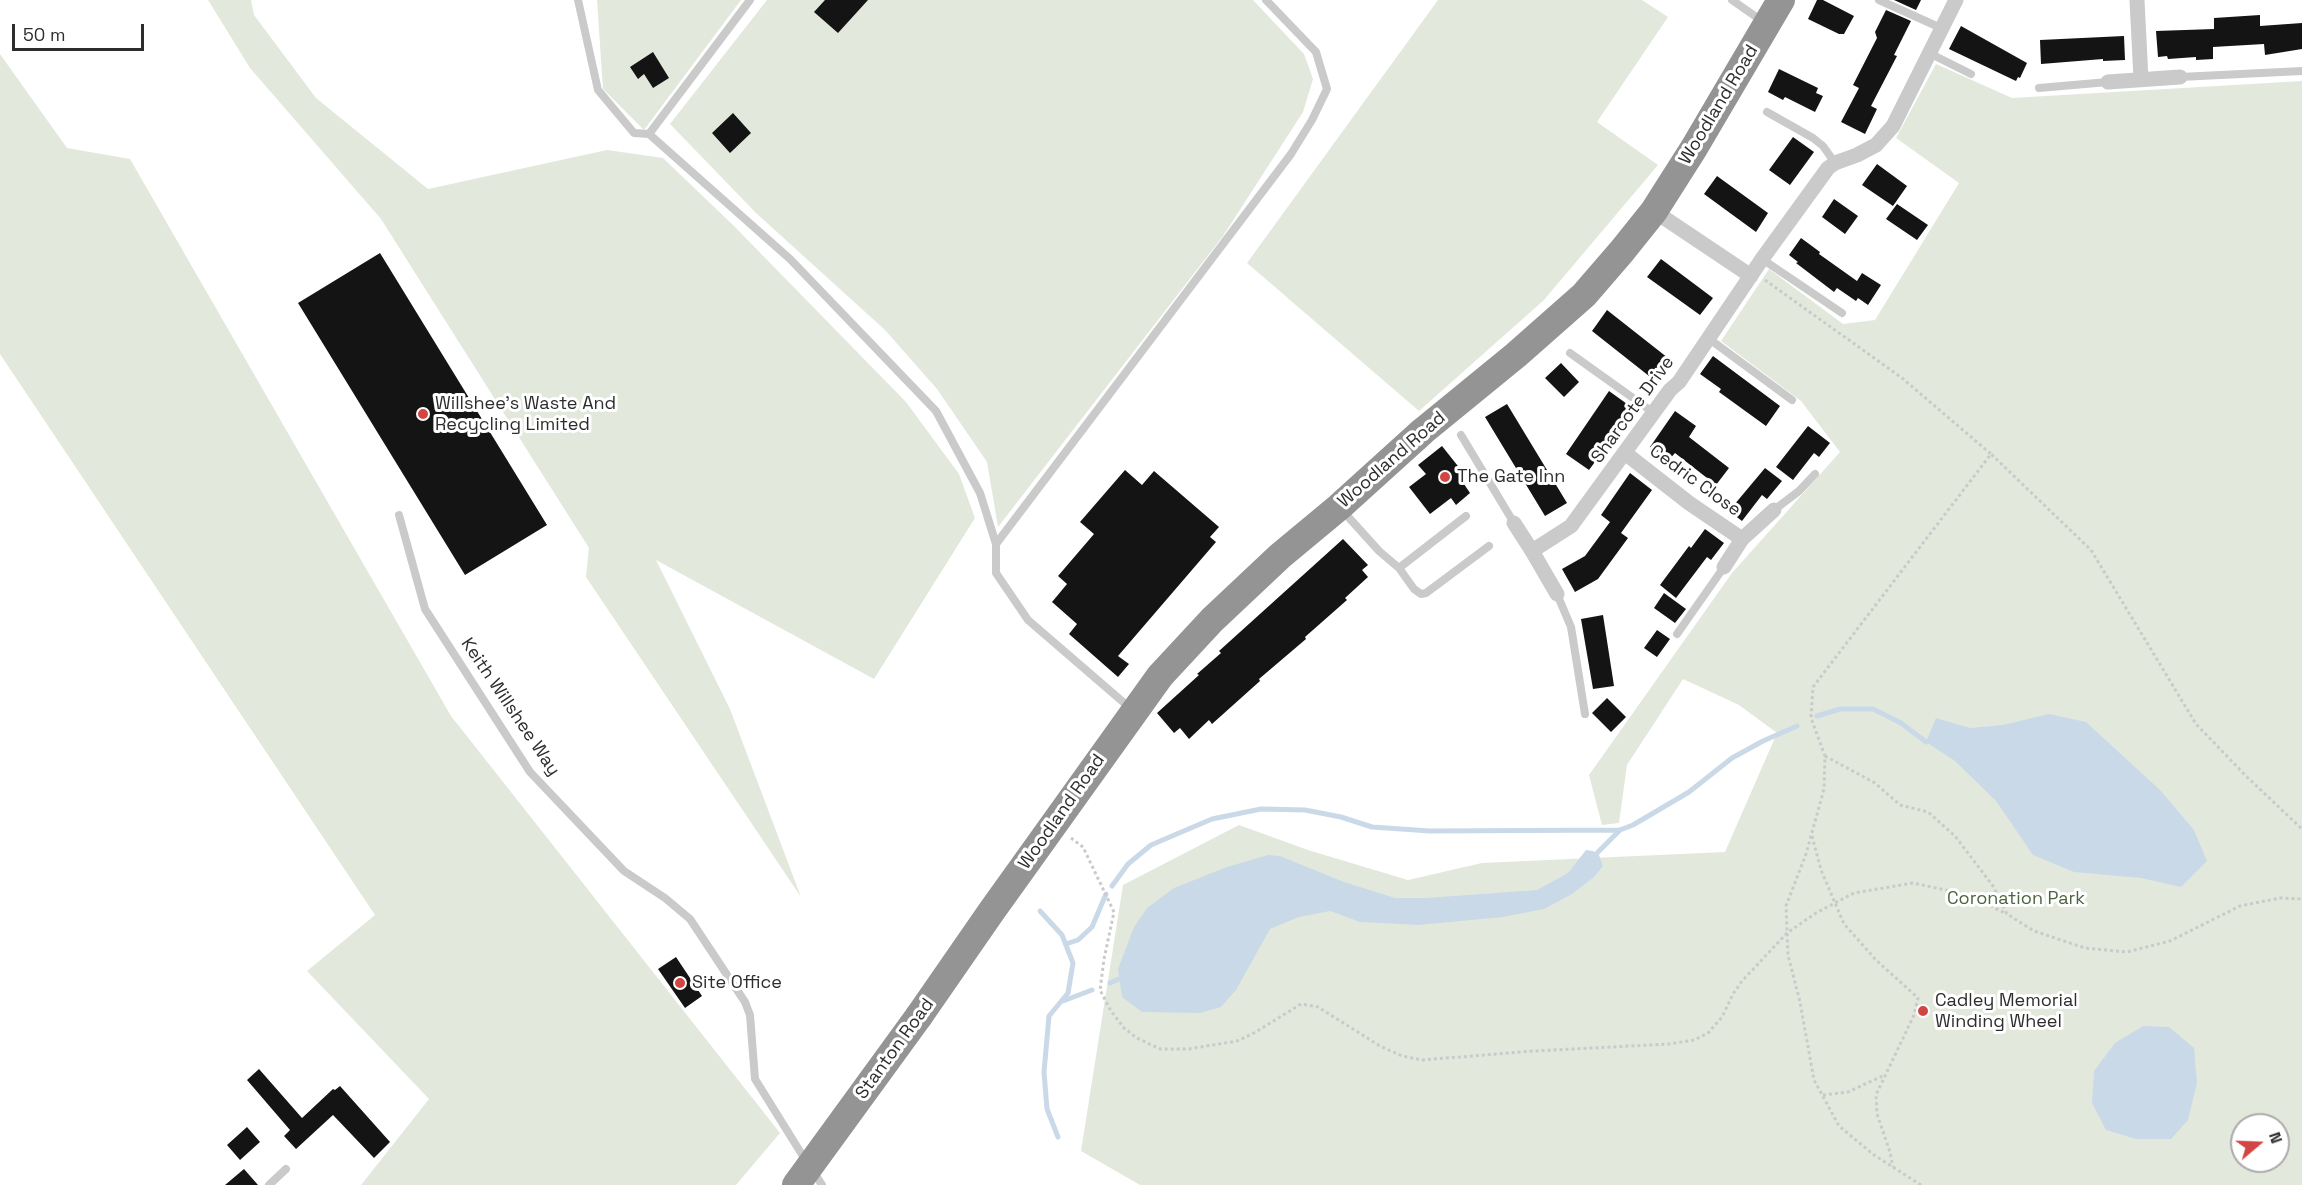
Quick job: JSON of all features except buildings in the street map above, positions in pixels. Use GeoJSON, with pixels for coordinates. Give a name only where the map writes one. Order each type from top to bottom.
{"type":"FeatureCollection","features":[{"type":"Feature","properties":{"kind":"highway","name":"Woodland Road"},"geometry":{"type":"LineString","coordinates":[[991,912],[1160,676],[1212,620],[1280,556],[1339,507],[1423,431],[1516,355],[1584,295],[1654,211],[1781,0]]}},
{"type":"Feature","properties":{"kind":"highway","name":"Stanton Road"},"geometry":{"type":"LineString","coordinates":[[796,1185],[919,1016],[991,912]]}},
{"type":"Feature","properties":{"kind":"street"},"geometry":{"type":"LineString","coordinates":[[1834,163],[1867,151],[1884,138],[1893,126],[1956,0]]}},
{"type":"Feature","properties":{"kind":"street"},"geometry":{"type":"LineString","coordinates":[[2137,0],[2141,79]]}},
{"type":"Feature","properties":{"kind":"street"},"geometry":{"type":"LineString","coordinates":[[2108,82],[2180,77]]}},
{"type":"Feature","properties":{"kind":"street","name":"Sharcote Drive"},"geometry":{"type":"LineString","coordinates":[[1532,551],[1571,526],[1670,390],[1679,382],[1757,266],[1828,168],[1834,163]]}},
{"type":"Feature","properties":{"kind":"street"},"geometry":{"type":"LineString","coordinates":[[1654,211],[1757,266]]}},
{"type":"Feature","properties":{"kind":"street","name":"Cedric Close"},"geometry":{"type":"LineString","coordinates":[[1625,453],[1689,503],[1742,539]]}},
{"type":"Feature","properties":{"kind":"street","name":"Cedric Close"},"geometry":{"type":"LineString","coordinates":[[1724,567],[1742,539],[1774,510]]}},
{"type":"Feature","properties":{"kind":"street"},"geometry":{"type":"LineString","coordinates":[[1514,523],[1557,594]]}},
{"type":"Feature","properties":{"kind":"lane"},"geometry":{"type":"LineString","coordinates":[[578,0],[598,90],[634,133],[649,134],[790,259],[936,411],[980,493],[996,544],[996,573],[1028,620],[1134,711]]}},
{"type":"Feature","properties":{"kind":"lane"},"geometry":{"type":"LineString","coordinates":[[649,134],[750,0]]}},
{"type":"Feature","properties":{"kind":"lane"},"geometry":{"type":"LineString","coordinates":[[996,544],[1291,154],[1312,120],[1327,89],[1316,52],[1266,0]]}},
{"type":"Feature","properties":{"kind":"lane"},"geometry":{"type":"LineString","coordinates":[[1732,0],[1766,24]]}},
{"type":"Feature","properties":{"kind":"lane"},"geometry":{"type":"LineString","coordinates":[[1879,0],[1941,28]]}},
{"type":"Feature","properties":{"kind":"lane"},"geometry":{"type":"LineString","coordinates":[[1928,53],[1971,74]]}},
{"type":"Feature","properties":{"kind":"lane"},"geometry":{"type":"LineString","coordinates":[[2180,77],[2302,71]]}},
{"type":"Feature","properties":{"kind":"lane"},"geometry":{"type":"LineString","coordinates":[[2039,88],[2108,82]]}},
{"type":"Feature","properties":{"kind":"lane"},"geometry":{"type":"LineString","coordinates":[[1767,112],[1813,138],[1823,146],[1834,163]]}},
{"type":"Feature","properties":{"kind":"lane"},"geometry":{"type":"LineString","coordinates":[[1757,266],[1842,313]]}},
{"type":"Feature","properties":{"kind":"lane"},"geometry":{"type":"LineString","coordinates":[[1708,338],[1792,400]]}},
{"type":"Feature","properties":{"kind":"lane"},"geometry":{"type":"LineString","coordinates":[[1570,352],[1653,413]]}},
{"type":"Feature","properties":{"kind":"lane"},"geometry":{"type":"LineString","coordinates":[[1461,435],[1514,523]]}},
{"type":"Feature","properties":{"kind":"lane"},"geometry":{"type":"LineString","coordinates":[[1774,510],[1799,491],[1815,474]]}},
{"type":"Feature","properties":{"kind":"lane"},"geometry":{"type":"LineString","coordinates":[[1339,507],[1399,568],[1414,590],[1421,594],[1426,593],[1490,546]]}},
{"type":"Feature","properties":{"kind":"lane","name":"Keith Willshee Way"},"geometry":{"type":"LineString","coordinates":[[399,515],[425,609],[531,772],[624,871],[665,898],[690,919],[745,1002],[750,1015],[755,1079],[822,1185]]}},
{"type":"Feature","properties":{"kind":"lane"},"geometry":{"type":"LineString","coordinates":[[1399,568],[1466,516]]}},
{"type":"Feature","properties":{"kind":"lane"},"geometry":{"type":"LineString","coordinates":[[1677,634],[1724,567]]}},
{"type":"Feature","properties":{"kind":"lane"},"geometry":{"type":"LineString","coordinates":[[1557,594],[1571,627],[1585,714]]}},
{"type":"Feature","properties":{"kind":"lane"},"geometry":{"type":"LineString","coordinates":[[269,1185],[286,1168]]}},
{"type":"Feature","properties":{"kind":"path"},"geometry":{"type":"LineString","coordinates":[[1757,266],[1765,269],[1764,280],[1902,378],[1991,454],[2091,550],[2196,724],[2302,829]]}},
{"type":"Feature","properties":{"kind":"path"},"geometry":{"type":"LineString","coordinates":[[1921,1185],[1874,1155],[1839,1126],[1814,1080],[1800,1002],[1788,955],[1786,906],[1812,835],[1824,789],[1825,756],[1810,718],[1813,687],[1991,454]]}},
{"type":"Feature","properties":{"kind":"path"},"geometry":{"type":"LineString","coordinates":[[1825,756],[1875,783],[1900,805],[1928,812],[1955,836],[1993,886],[2007,914]]}},
{"type":"Feature","properties":{"kind":"path"},"geometry":{"type":"LineString","coordinates":[[1053,824],[1083,847],[1114,912],[1100,990],[1124,1028],[1137,1038],[1160,1049],[1189,1049],[1238,1041],[1301,1004],[1318,1007],[1328,1012],[1380,1046],[1402,1056],[1422,1060],[1669,1044],[1694,1040],[1708,1033],[1722,1017],[1742,981],[1787,933],[1854,893],[1913,883],[1969,895],[2034,931],[2085,948],[2127,952],[2170,942],[2240,906],[2280,898],[2302,900]]}},
{"type":"Feature","properties":{"kind":"path"},"geometry":{"type":"LineString","coordinates":[[1812,835],[1821,870],[1844,924],[1859,942],[1918,998],[1914,1015],[1876,1095],[1876,1114],[1893,1167]]}},
{"type":"Feature","properties":{"kind":"path"},"geometry":{"type":"LineString","coordinates":[[1823,1095],[1848,1092],[1885,1075]]}},
{"type":"Feature","properties":{"kind":"green space"},"geometry":{"type":"Polygon","coordinates":[[[208,0],[251,0],[254,15],[316,98],[428,189],[607,150],[663,158],[734,226],[906,402],[959,474],[975,518],[874,679],[656,560],[730,709],[801,897],[586,577],[589,548],[381,219],[250,68],[208,0]]]}},
{"type":"Feature","properties":{"kind":"green space"},"geometry":{"type":"Polygon","coordinates":[[[597,0],[741,0],[644,130],[603,89],[597,0]]]}},
{"type":"Feature","properties":{"kind":"green space"},"geometry":{"type":"Polygon","coordinates":[[[767,0],[1253,0],[1304,54],[1313,79],[1303,112],[1223,236],[998,527],[987,462],[937,389],[885,330],[756,213],[670,124],[767,0]]]}},
{"type":"Feature","properties":{"kind":"green space"},"geometry":{"type":"Polygon","coordinates":[[[1438,0],[1642,0],[1668,17],[1597,122],[1658,165],[1544,300],[1419,411],[1247,263],[1438,0]]]}},
{"type":"Feature","properties":{"kind":"green space"},"geometry":{"type":"Polygon","coordinates":[[[0,54],[67,148],[130,159],[451,716],[780,1133],[736,1185],[361,1185],[429,1099],[307,971],[375,915],[0,354],[0,54]]]}},
{"type":"Feature","properties":{"kind":"green space","name":"Coronation Park"},"geometry":{"type":"Polygon","coordinates":[[[1936,64],[2012,98],[2302,81],[2302,1185],[1140,1185],[1081,1151],[1123,885],[1239,825],[1308,850],[1408,880],[1482,863],[1725,852],[1777,733],[1739,705],[1683,679],[1627,765],[1619,823],[1602,825],[1589,775],[1732,573],[1840,452],[1801,401],[1721,341],[1769,269],[1843,324],[1875,320],[1959,183],[1896,138],[1936,64]]]}},
{"type":"Feature","properties":{"kind":"water"},"geometry":{"type":"Polygon","coordinates":[[[2049,714],[2086,722],[2160,790],[2194,830],[2207,861],[2181,887],[2141,878],[2074,872],[2033,855],[1996,801],[1955,761],[1926,742],[1936,718],[1970,728],[2003,725],[2049,714]]]}},
{"type":"Feature","properties":{"kind":"water"},"geometry":{"type":"Polygon","coordinates":[[[1586,850],[1599,855],[1603,866],[1594,877],[1572,894],[1544,909],[1503,917],[1419,925],[1360,922],[1330,911],[1299,917],[1270,929],[1236,990],[1221,1007],[1200,1013],[1142,1012],[1122,997],[1118,969],[1134,927],[1147,908],[1174,888],[1227,867],[1268,855],[1280,856],[1344,882],[1395,898],[1426,898],[1537,890],[1568,873],[1586,850]]]}},
{"type":"Feature","properties":{"kind":"water"},"geometry":{"type":"Polygon","coordinates":[[[2143,1026],[2169,1027],[2194,1048],[2197,1083],[2188,1120],[2171,1139],[2136,1139],[2106,1130],[2092,1103],[2094,1071],[2115,1043],[2143,1026]]]}},
{"type":"Feature","properties":{"kind":"waterway"},"geometry":{"type":"LineString","coordinates":[[1817,716],[1840,709],[1873,709],[1901,723],[1926,742]]}},
{"type":"Feature","properties":{"kind":"waterway"},"geometry":{"type":"LineString","coordinates":[[1112,886],[1128,864],[1151,845],[1212,819],[1261,809],[1305,810],[1341,817],[1372,827],[1430,831],[1620,830],[1633,825],[1689,792],[1732,758],[1797,726]]}},
{"type":"Feature","properties":{"kind":"waterway"},"geometry":{"type":"LineString","coordinates":[[1597,853],[1620,830]]}},
{"type":"Feature","properties":{"kind":"waterway"},"geometry":{"type":"LineString","coordinates":[[1066,944],[1078,940],[1092,927],[1106,894]]}},
{"type":"Feature","properties":{"kind":"waterway"},"geometry":{"type":"LineString","coordinates":[[1040,911],[1062,935],[1073,963],[1068,993],[1049,1016],[1044,1072],[1047,1109],[1058,1137]]}},
{"type":"Feature","properties":{"kind":"waterway"},"geometry":{"type":"LineString","coordinates":[[1110,983],[1119,979]]}},
{"type":"Feature","properties":{"kind":"waterway"},"geometry":{"type":"LineString","coordinates":[[1063,1001],[1092,990]]}},
{"type":"Feature","properties":{"kind":"place","name":"Willshee's Waste And Recycling Limited"},"geometry":{"type":"Point","coordinates":[423,414]}},
{"type":"Feature","properties":{"kind":"place","name":"The Gate Inn"},"geometry":{"type":"Point","coordinates":[1445,477]}},
{"type":"Feature","properties":{"kind":"place","name":"Site Office"},"geometry":{"type":"Point","coordinates":[680,983]}},
{"type":"Feature","properties":{"kind":"place","name":"Cadley Memorial Winding Wheel"},"geometry":{"type":"Point","coordinates":[1923,1011]}}]}
